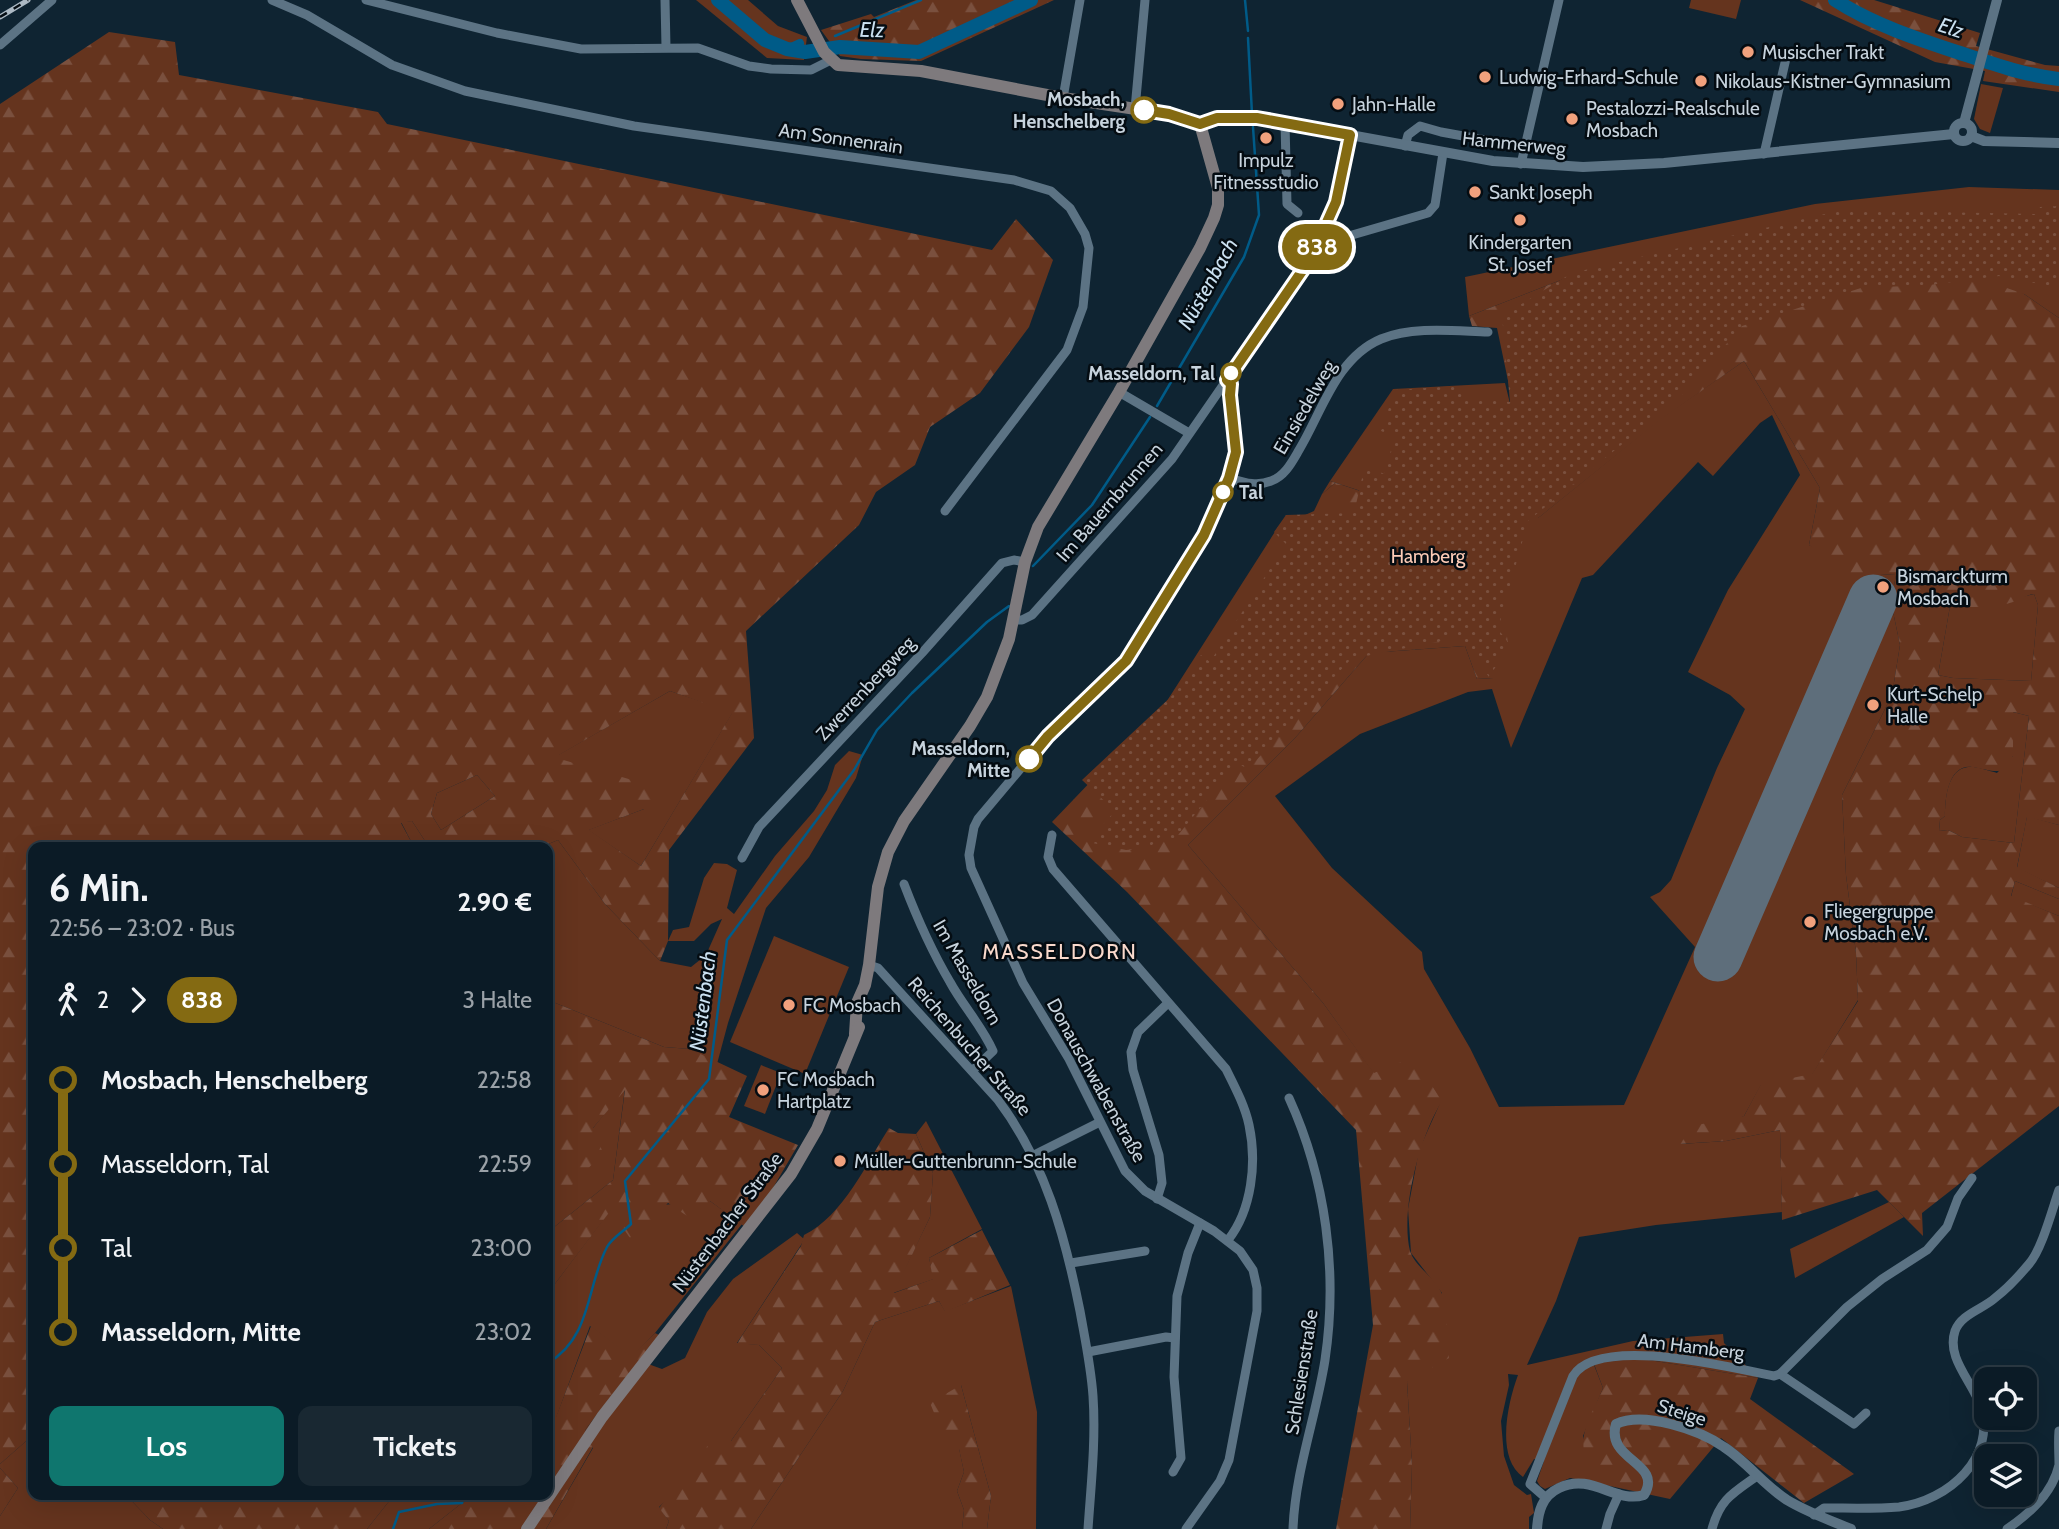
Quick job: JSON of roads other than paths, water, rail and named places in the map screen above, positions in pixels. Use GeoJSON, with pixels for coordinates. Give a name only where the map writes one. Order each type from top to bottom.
{"type":"FeatureCollection","features":[{"type":"Feature","properties":{"kind":"main road"},"geometry":{"type":"LineString","coordinates":[[797,0],[828,57],[845,67],[922,71],[1063,98],[1169,114],[1200,124]]}},
{"type":"Feature","properties":{"kind":"main road","name":"Nüstenbacher Straße"},"geometry":{"type":"LineString","coordinates":[[553,1490],[602,1416],[791,1174],[817,1129],[855,1034],[857,1003],[865,985],[869,965],[878,887],[888,852],[904,821],[970,726],[986,696],[1004,654],[1014,620],[1025,562],[1038,527],[1119,392],[1200,248],[1218,205],[1214,169],[1200,124]]}},
{"type":"Feature","properties":{"kind":"main road","name":"Nüstenbacher Straße"},"geometry":{"type":"LineString","coordinates":[[527,1529],[546,1500]]}},
{"type":"Feature","properties":{"kind":"street"},"geometry":{"type":"LineString","coordinates":[[0,45],[52,0]]}},
{"type":"Feature","properties":{"kind":"street","name":"Am Sonnenrain"},"geometry":{"type":"LineString","coordinates":[[272,0],[307,15],[392,65],[465,91],[634,125],[1014,180],[1051,191],[1070,208],[1085,234],[1089,248],[1083,307],[1067,350],[945,511]]}},
{"type":"Feature","properties":{"kind":"street"},"geometry":{"type":"LineString","coordinates":[[366,0],[391,3],[566,47],[590,50],[698,48],[749,66],[771,69],[811,70],[828,57]]}},
{"type":"Feature","properties":{"kind":"street"},"geometry":{"type":"LineString","coordinates":[[665,0],[666,47]]}},
{"type":"Feature","properties":{"kind":"street"},"geometry":{"type":"LineString","coordinates":[[1063,98],[1080,0]]}},
{"type":"Feature","properties":{"kind":"street"},"geometry":{"type":"LineString","coordinates":[[1521,164],[1559,0]]}},
{"type":"Feature","properties":{"kind":"street"},"geometry":{"type":"LineString","coordinates":[[1964,123],[1997,0]]}},
{"type":"Feature","properties":{"kind":"street"},"geometry":{"type":"LineString","coordinates":[[1135,109],[1149,1]]}},
{"type":"Feature","properties":{"kind":"street"},"geometry":{"type":"LineString","coordinates":[[1764,154],[1787,54]]}},
{"type":"Feature","properties":{"kind":"street","name":"Hammerweg"},"geometry":{"type":"LineString","coordinates":[[1200,124],[1217,118],[1257,118],[1443,153],[1521,164],[1583,167],[1764,154],[1954,134]]}},
{"type":"Feature","properties":{"kind":"street"},"geometry":{"type":"LineString","coordinates":[[1285,123],[1287,204],[1298,214]]}},
{"type":"Feature","properties":{"kind":"street"},"geometry":{"type":"LineString","coordinates":[[1964,123],[1971,127],[1971,136],[1962,141],[1954,134],[1956,126],[1964,123]]}},
{"type":"Feature","properties":{"kind":"street"},"geometry":{"type":"LineString","coordinates":[[1405,146],[1408,135],[1420,126],[1524,148]]}},
{"type":"Feature","properties":{"kind":"street","name":"Im Bauernbrunnen"},"geometry":{"type":"LineString","coordinates":[[1014,620],[1032,615],[1146,490],[1172,459],[1227,380],[1311,258],[1321,239],[1336,202],[1350,135]]}},
{"type":"Feature","properties":{"kind":"street"},"geometry":{"type":"LineString","coordinates":[[1971,136],[1984,141],[2059,144]]}},
{"type":"Feature","properties":{"kind":"street"},"geometry":{"type":"LineString","coordinates":[[1321,239],[1328,242],[1429,213],[1436,205],[1443,153]]}},
{"type":"Feature","properties":{"kind":"street","name":"Einsiedelweg"},"geometry":{"type":"LineString","coordinates":[[1229,478],[1252,484],[1264,483],[1288,469],[1338,377],[1354,357],[1380,340],[1407,332],[1488,332]]}},
{"type":"Feature","properties":{"kind":"street","name":"Donauschwabenstraße"},"geometry":{"type":"LineString","coordinates":[[1186,1529],[1220,1481],[1229,1460],[1257,1311],[1257,1287],[1253,1270],[1248,1260],[1228,1240],[1144,1191],[1125,1171],[1069,1059],[1023,983],[971,868],[970,844],[978,819],[1048,736],[1126,661],[1204,535],[1229,478],[1236,452],[1231,384],[1227,380]]}},
{"type":"Feature","properties":{"kind":"street"},"geometry":{"type":"LineString","coordinates":[[1119,392],[1189,433]]}},
{"type":"Feature","properties":{"kind":"street","name":"Zwerrenbergweg"},"geometry":{"type":"LineString","coordinates":[[742,858],[759,827],[1002,563],[1014,560],[1025,562]]}},
{"type":"Feature","properties":{"kind":"street"},"geometry":{"type":"LineString","coordinates":[[1052,835],[1048,857],[1053,869],[1227,1069],[1249,1124],[1253,1160],[1244,1208],[1228,1240]]}},
{"type":"Feature","properties":{"kind":"street","name":"Im Masseldorn"},"geometry":{"type":"LineString","coordinates":[[904,884],[921,928],[940,965],[986,1035],[993,1051],[972,1071]]}},
{"type":"Feature","properties":{"kind":"street","name":"Reichenbucher Straße"},"geometry":{"type":"LineString","coordinates":[[869,965],[878,968],[1016,1123],[1034,1155],[1049,1192],[1071,1263],[1088,1352],[1094,1428],[1088,1529]]}},
{"type":"Feature","properties":{"kind":"street"},"geometry":{"type":"LineString","coordinates":[[1157,1199],[1162,1183],[1160,1162],[1133,1070],[1131,1052],[1138,1032],[1168,1003]]}},
{"type":"Feature","properties":{"kind":"street","name":"Schlesienstraße"},"geometry":{"type":"LineString","coordinates":[[1289,1098],[1307,1142],[1319,1186],[1330,1264],[1325,1360],[1296,1496],[1293,1529]]}},
{"type":"Feature","properties":{"kind":"street"},"geometry":{"type":"LineString","coordinates":[[1034,1155],[1100,1122]]}},
{"type":"Feature","properties":{"kind":"street"},"geometry":{"type":"LineString","coordinates":[[1780,1374],[1847,1307],[1882,1279],[1927,1250],[1947,1227],[1958,1198],[1972,1178]]}},
{"type":"Feature","properties":{"kind":"street"},"geometry":{"type":"LineString","coordinates":[[1814,1515],[1824,1508],[1900,1507],[1916,1503],[1947,1489],[1970,1469],[1982,1444],[1983,1416],[1980,1403],[1955,1356],[1952,1342],[1956,1328],[1970,1314],[1993,1301],[2032,1261],[2059,1190]]}},
{"type":"Feature","properties":{"kind":"street"},"geometry":{"type":"LineString","coordinates":[[1173,1472],[1181,1458],[1174,1377],[1177,1296],[1188,1253],[1200,1223]]}},
{"type":"Feature","properties":{"kind":"street"},"geometry":{"type":"LineString","coordinates":[[1071,1263],[1145,1251]]}},
{"type":"Feature","properties":{"kind":"street"},"geometry":{"type":"LineString","coordinates":[[1088,1352],[1166,1337],[1175,1338]]}},
{"type":"Feature","properties":{"kind":"street","name":"Am Hamberg"},"geometry":{"type":"LineString","coordinates":[[1546,1498],[1530,1484],[1573,1376],[1579,1366],[1601,1359],[1642,1354],[1774,1376],[1780,1374],[1854,1424],[1866,1413]]}},
{"type":"Feature","properties":{"kind":"street","name":"Steige"},"geometry":{"type":"LineString","coordinates":[[1619,1494],[1640,1496],[1648,1488],[1649,1480],[1646,1473],[1617,1446],[1614,1439],[1616,1424],[1628,1418],[1660,1421],[1704,1436],[1724,1447],[1785,1498],[1814,1515],[1852,1529]]}},
{"type":"Feature","properties":{"kind":"street"},"geometry":{"type":"LineString","coordinates":[[2007,1529],[2028,1514],[2051,1484],[2059,1464],[2059,1431]]}},
{"type":"Feature","properties":{"kind":"street"},"geometry":{"type":"LineString","coordinates":[[1712,1529],[1717,1509],[1757,1476]]}},
{"type":"Feature","properties":{"kind":"street"},"geometry":{"type":"LineString","coordinates":[[1537,1529],[1538,1515],[1546,1498],[1554,1490],[1568,1483],[1584,1483],[1619,1494],[1606,1529]]}},
{"type":"Feature","properties":{"kind":"waterway","name":"Elz"},"geometry":{"type":"LineString","coordinates":[[718,0],[765,40],[787,49],[805,52],[840,47],[919,52],[1031,0]]}},
{"type":"Feature","properties":{"kind":"waterway"},"geometry":{"type":"LineString","coordinates":[[835,36],[921,0]]}},
{"type":"Feature","properties":{"kind":"waterway","name":"Nüstenbach"},"geometry":{"type":"LineString","coordinates":[[1245,0],[1248,31]]}},
{"type":"Feature","properties":{"kind":"waterway","name":"Elz"},"geometry":{"type":"LineString","coordinates":[[1835,0],[1879,24],[1928,42],[2009,69],[2059,79]]}},
{"type":"Feature","properties":{"kind":"waterway","name":"Nüstenbach"},"geometry":{"type":"LineString","coordinates":[[1248,38],[1252,114]]}},
{"type":"Feature","properties":{"kind":"waterway"},"geometry":{"type":"LineString","coordinates":[[787,49],[800,43]]}},
{"type":"Feature","properties":{"kind":"waterway","name":"Nüstenbach"},"geometry":{"type":"LineString","coordinates":[[1157,406],[1244,257],[1259,215],[1253,127]]}},
{"type":"Feature","properties":{"kind":"waterway","name":"Nüstenbach"},"geometry":{"type":"LineString","coordinates":[[1033,566],[1092,505],[1150,417]]}},
{"type":"Feature","properties":{"kind":"waterway","name":"Nüstenbach"},"geometry":{"type":"LineString","coordinates":[[553,1359],[573,1340],[607,1247],[631,1224],[625,1181],[709,1079],[727,940],[854,770],[877,730],[987,622],[1009,606]]}},
{"type":"Feature","properties":{"kind":"waterway","name":"Nüstenbach"},"geometry":{"type":"LineString","coordinates":[[393,1529],[399,1512],[437,1504],[462,1503],[463,1500]]}},
{"type":"Feature","properties":{"kind":"railway"},"geometry":{"type":"LineString","coordinates":[[0,17],[28,0]]}},
{"type":"Feature","properties":{"kind":"place","name":"Musischer Trakt"},"geometry":{"type":"Point","coordinates":[1748,52]}},
{"type":"Feature","properties":{"kind":"place","name":"Ludwig-Erhard-Schule"},"geometry":{"type":"Point","coordinates":[1485,77]}},
{"type":"Feature","properties":{"kind":"place","name":"Nikolaus-Kistner-Gymnasium"},"geometry":{"type":"Point","coordinates":[1701,81]}},
{"type":"Feature","properties":{"kind":"place","name":"Jahn-Halle"},"geometry":{"type":"Point","coordinates":[1338,104]}},
{"type":"Feature","properties":{"kind":"place","name":"Mosbach, Henschelberg"},"geometry":{"type":"Point","coordinates":[1144,110]}},
{"type":"Feature","properties":{"kind":"place","name":"Pestalozzi-Realschule Mosbach"},"geometry":{"type":"Point","coordinates":[1572,119]}},
{"type":"Feature","properties":{"kind":"place","name":"Impulz Fitnessstudio"},"geometry":{"type":"Point","coordinates":[1266,138]}},
{"type":"Feature","properties":{"kind":"place","name":"Sankt Joseph"},"geometry":{"type":"Point","coordinates":[1475,192]}},
{"type":"Feature","properties":{"kind":"place","name":"Kindergarten St. Josef"},"geometry":{"type":"Point","coordinates":[1520,220]}},
{"type":"Feature","properties":{"kind":"place","name":"Masseldorn, Tal"},"geometry":{"type":"Point","coordinates":[1231,373]}},
{"type":"Feature","properties":{"kind":"place","name":"Tal"},"geometry":{"type":"Point","coordinates":[1223,492]}},
{"type":"Feature","properties":{"kind":"place","name":"Bismarckturm Mosbach"},"geometry":{"type":"Point","coordinates":[1883,587]}},
{"type":"Feature","properties":{"kind":"place","name":"Kurt-Schelp Halle"},"geometry":{"type":"Point","coordinates":[1873,705]}},
{"type":"Feature","properties":{"kind":"place","name":"Masseldorn, Mitte"},"geometry":{"type":"Point","coordinates":[1029,759]}},
{"type":"Feature","properties":{"kind":"place","name":"Fliegergruppe Mosbach e.V."},"geometry":{"type":"Point","coordinates":[1810,922]}},
{"type":"Feature","properties":{"kind":"place","name":"FC Mosbach"},"geometry":{"type":"Point","coordinates":[789,1005]}},
{"type":"Feature","properties":{"kind":"place","name":"FC Mosbach Hartplatz"},"geometry":{"type":"Point","coordinates":[763,1090]}},
{"type":"Feature","properties":{"kind":"place","name":"Müller-Guttenbrunn-Schule"},"geometry":{"type":"Point","coordinates":[840,1161]}},
{"type":"Feature","properties":{"kind":"district","name":"MASSELDORN"},"geometry":{"type":"Point","coordinates":[1060,952]}},
{"type":"Feature","properties":{"kind":"park label","name":"Hamberg"},"geometry":{"type":"Point","coordinates":[1428,556]}}]}
